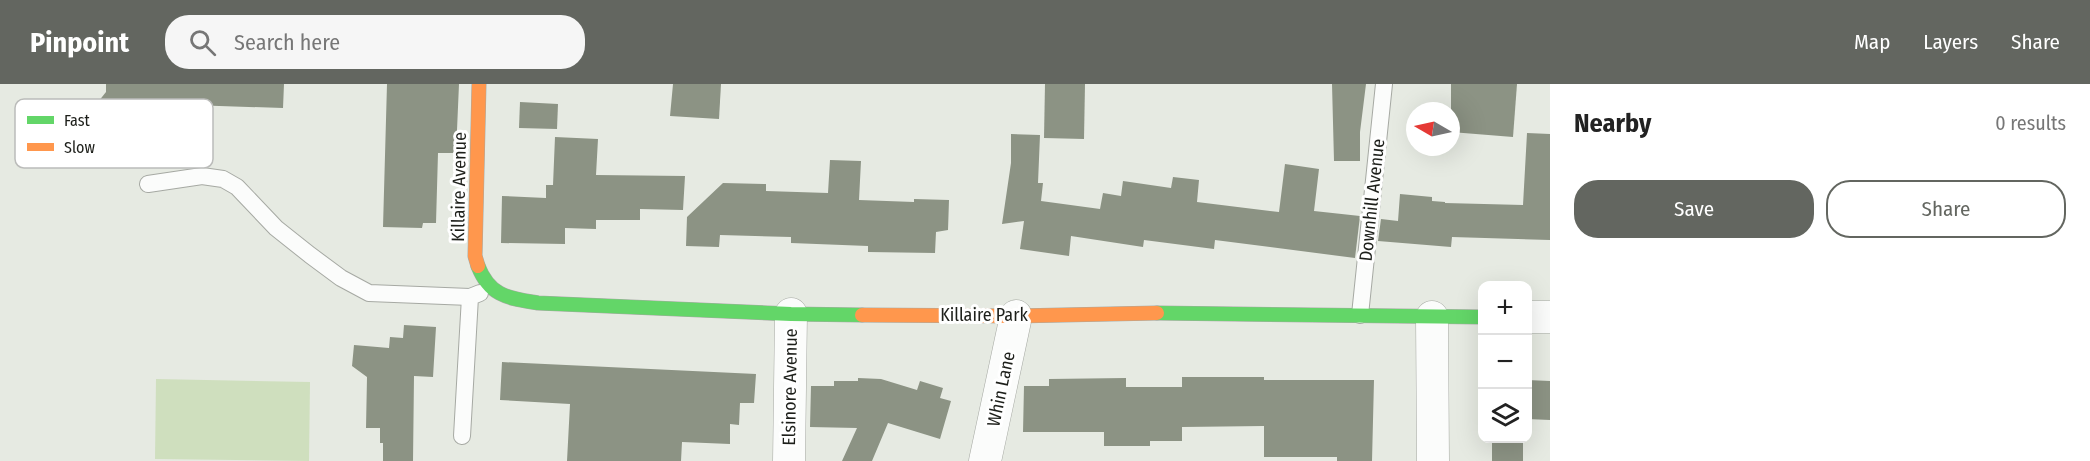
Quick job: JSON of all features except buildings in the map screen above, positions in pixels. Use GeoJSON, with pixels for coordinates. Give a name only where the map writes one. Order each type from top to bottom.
{"type":"FeatureCollection","features":[{"type":"Feature","properties":{"kind":"street","name":"Killaire Avenue"},"geometry":{"type":"LineString","coordinates":[[479,84],[475,256],[480,274],[489,289]]}},
{"type":"Feature","properties":{"kind":"street","name":"Killaire Park"},"geometry":{"type":"LineString","coordinates":[[489,289],[513,299],[538,303],[791,314],[1016,316],[1182,313],[1478,317]]}},
{"type":"Feature","properties":{"kind":"street","name":"Elsinore Avenue"},"geometry":{"type":"LineString","coordinates":[[789,461],[791,314]]}},
{"type":"Feature","properties":{"kind":"street","name":"Whin Lane"},"geometry":{"type":"LineString","coordinates":[[985,461],[1016,316]]}},
{"type":"Feature","properties":{"kind":"street"},"geometry":{"type":"LineString","coordinates":[[1432,317],[1433,461]]}},
{"type":"Feature","properties":{"kind":"street"},"geometry":{"type":"LineString","coordinates":[[1532,317],[1550,317]]}},
{"type":"Feature","properties":{"kind":"lane","name":"Downhill Avenue"},"geometry":{"type":"LineString","coordinates":[[1360,315],[1384,84]]}},
{"type":"Feature","properties":{"kind":"lane"},"geometry":{"type":"LineString","coordinates":[[148,184],[202,176],[223,179],[237,187],[276,228],[310,255],[341,278],[369,293],[470,297],[489,289]]}},
{"type":"Feature","properties":{"kind":"lane"},"geometry":{"type":"LineString","coordinates":[[462,436],[470,297]]}},
{"type":"Feature","properties":{"kind":"green space"},"geometry":{"type":"Polygon","coordinates":[[[156,379],[310,382],[309,461],[155,459],[156,379]]]}},
{"type":"Feature","properties":{"kind":"traffic: fast"},"geometry":{"type":"LineString","coordinates":[[478,266],[488,284],[495,290],[509,297],[538,303],[862,315]]}},
{"type":"Feature","properties":{"kind":"traffic: fast"},"geometry":{"type":"LineString","coordinates":[[1157,313],[1478,317]]}},
{"type":"Feature","properties":{"kind":"traffic: slow"},"geometry":{"type":"LineString","coordinates":[[478,266],[475,256],[479,84]]}},
{"type":"Feature","properties":{"kind":"traffic: slow"},"geometry":{"type":"LineString","coordinates":[[862,315],[1016,316],[1157,313]]}}]}
